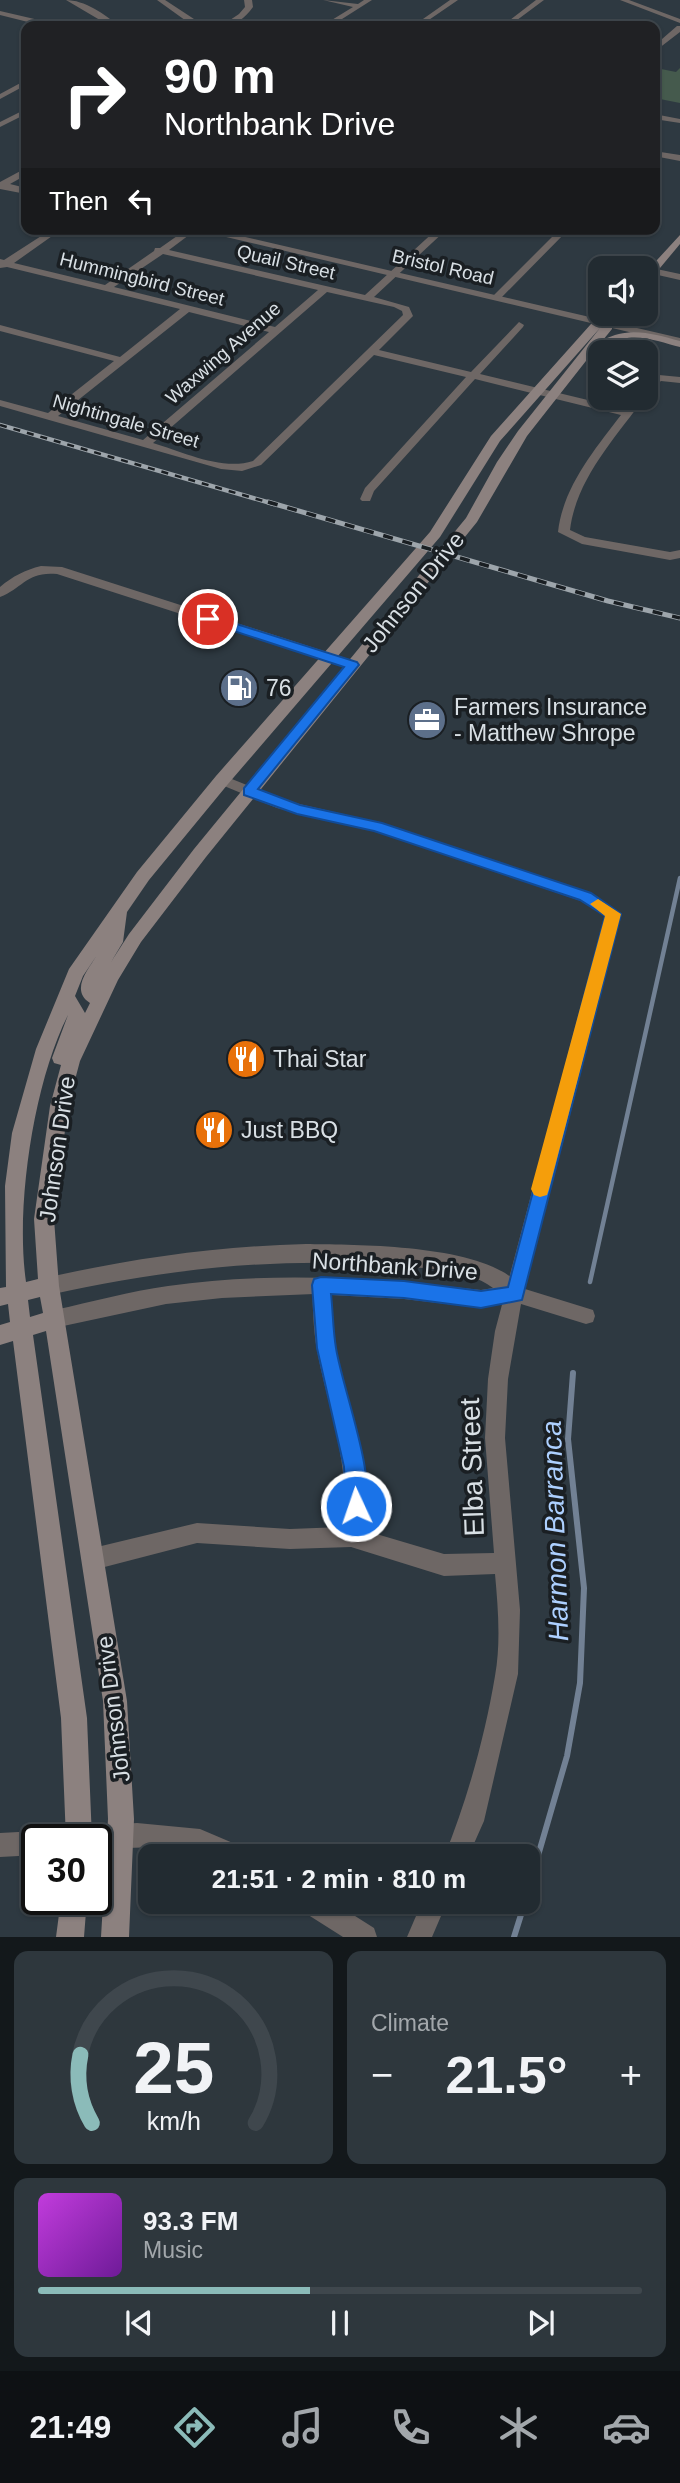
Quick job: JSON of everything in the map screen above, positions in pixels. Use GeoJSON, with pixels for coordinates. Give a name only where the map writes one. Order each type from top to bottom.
{"type":"FeatureCollection","features":[{"type":"Feature","properties":{"kind":"main road"},"geometry":{"type":"LineString","coordinates":[[658,264],[680,238]]}},
{"type":"Feature","properties":{"kind":"main road","name":"Johnson Drive"},"geometry":{"type":"LineString","coordinates":[[77,1824],[74,1718],[10,1333],[8,1295],[22,1133],[42,1059],[75,974],[120,906],[222,780],[435,534],[495,439],[595,326]]}},
{"type":"Feature","properties":{"kind":"main road","name":"Johnson Drive"},"geometry":{"type":"LineString","coordinates":[[115,1937],[123,1836],[115,1701],[49,1286],[44,1219],[59,1107],[71,1061],[99,1000],[135,938],[249,791],[472,519],[503,462],[607,326]]}},
{"type":"Feature","properties":{"kind":"main road"},"geometry":{"type":"LineString","coordinates":[[576,369],[610,339],[619,335],[638,335],[680,343]]}},
{"type":"Feature","properties":{"kind":"main road"},"geometry":{"type":"LineString","coordinates":[[99,1000],[90,994],[89,984],[114,942],[120,906]]}},
{"type":"Feature","properties":{"kind":"main road"},"geometry":{"type":"LineString","coordinates":[[59,1107],[61,1055],[77,1015],[67,997]]}},
{"type":"Feature","properties":{"kind":"main road","name":"Northbank Drive"},"geometry":{"type":"LineString","coordinates":[[8,1295],[49,1286]]}},
{"type":"Feature","properties":{"kind":"main road","name":"Northbank Drive"},"geometry":{"type":"LineString","coordinates":[[10,1333],[54,1319]]}},
{"type":"Feature","properties":{"kind":"main road"},"geometry":{"type":"LineString","coordinates":[[70,1937],[72,1915]]}},
{"type":"Feature","properties":{"kind":"street"},"geometry":{"type":"LineString","coordinates":[[69,0],[107,21]]}},
{"type":"Feature","properties":{"kind":"street"},"geometry":{"type":"LineString","coordinates":[[160,0],[194,21]]}},
{"type":"Feature","properties":{"kind":"street"},"geometry":{"type":"LineString","coordinates":[[231,21],[245,13],[249,7],[248,0]]}},
{"type":"Feature","properties":{"kind":"street"},"geometry":{"type":"LineString","coordinates":[[326,0],[359,6]]}},
{"type":"Feature","properties":{"kind":"street"},"geometry":{"type":"LineString","coordinates":[[334,21],[369,0]]}},
{"type":"Feature","properties":{"kind":"street"},"geometry":{"type":"LineString","coordinates":[[424,21],[455,0]]}},
{"type":"Feature","properties":{"kind":"street"},"geometry":{"type":"LineString","coordinates":[[512,21],[541,0]]}},
{"type":"Feature","properties":{"kind":"street"},"geometry":{"type":"LineString","coordinates":[[623,0],[680,21]]}},
{"type":"Feature","properties":{"kind":"street"},"geometry":{"type":"LineString","coordinates":[[0,13],[33,21]]}},
{"type":"Feature","properties":{"kind":"street"},"geometry":{"type":"LineString","coordinates":[[660,45],[680,28]]}},
{"type":"Feature","properties":{"kind":"street"},"geometry":{"type":"LineString","coordinates":[[0,97],[21,85]]}},
{"type":"Feature","properties":{"kind":"street"},"geometry":{"type":"LineString","coordinates":[[0,97],[13,100]]}},
{"type":"Feature","properties":{"kind":"street"},"geometry":{"type":"LineString","coordinates":[[0,125],[21,114]]}},
{"type":"Feature","properties":{"kind":"street"},"geometry":{"type":"LineString","coordinates":[[660,117],[680,121]]}},
{"type":"Feature","properties":{"kind":"street"},"geometry":{"type":"LineString","coordinates":[[660,154],[680,158]]}},
{"type":"Feature","properties":{"kind":"street"},"geometry":{"type":"LineString","coordinates":[[1,185],[21,174]]}},
{"type":"Feature","properties":{"kind":"street"},"geometry":{"type":"LineString","coordinates":[[1,185],[21,190]]}},
{"type":"Feature","properties":{"kind":"street"},"geometry":{"type":"LineString","coordinates":[[2,264],[48,235]]}},
{"type":"Feature","properties":{"kind":"street"},"geometry":{"type":"LineString","coordinates":[[105,289],[158,250],[184,235]]}},
{"type":"Feature","properties":{"kind":"street","name":"Bristol Road"},"geometry":{"type":"LineString","coordinates":[[222,235],[497,297],[588,314]]}},
{"type":"Feature","properties":{"kind":"street"},"geometry":{"type":"LineString","coordinates":[[366,299],[436,235]]}},
{"type":"Feature","properties":{"kind":"street"},"geometry":{"type":"LineString","coordinates":[[497,297],[559,235]]}},
{"type":"Feature","properties":{"kind":"street","name":"Quail Street"},"geometry":{"type":"LineString","coordinates":[[158,250],[406,309],[408,316],[371,351]]}},
{"type":"Feature","properties":{"kind":"street","name":"Hummingbird Street"},"geometry":{"type":"LineString","coordinates":[[2,264],[275,330]]}},
{"type":"Feature","properties":{"kind":"street"},"geometry":{"type":"LineString","coordinates":[[658,276],[680,277]]}},
{"type":"Feature","properties":{"kind":"street","name":"Waxwing Avenue"},"geometry":{"type":"LineString","coordinates":[[145,444],[325,289]]}},
{"type":"Feature","properties":{"kind":"street"},"geometry":{"type":"LineString","coordinates":[[50,417],[186,309]]}},
{"type":"Feature","properties":{"kind":"street"},"geometry":{"type":"LineString","coordinates":[[366,499],[369,490],[519,325]]}},
{"type":"Feature","properties":{"kind":"street","name":"Bristol Road"},"geometry":{"type":"LineString","coordinates":[[632,326],[680,343]]}},
{"type":"Feature","properties":{"kind":"street"},"geometry":{"type":"LineString","coordinates":[[0,328],[120,360]]}},
{"type":"Feature","properties":{"kind":"street"},"geometry":{"type":"LineString","coordinates":[[371,351],[628,413]]}},
{"type":"Feature","properties":{"kind":"street","name":"Nightingale Street"},"geometry":{"type":"LineString","coordinates":[[0,403],[225,467],[242,468],[257,463],[371,351]]}},
{"type":"Feature","properties":{"kind":"street"},"geometry":{"type":"LineString","coordinates":[[658,379],[680,380]]}},
{"type":"Feature","properties":{"kind":"street"},"geometry":{"type":"LineString","coordinates":[[630,410],[594,458],[563,520],[564,532],[582,540],[670,556],[680,554]]}},
{"type":"Feature","properties":{"kind":"street"},"geometry":{"type":"LineString","coordinates":[[0,593],[23,574],[35,570],[58,570],[353,665]]}},
{"type":"Feature","properties":{"kind":"street"},"geometry":{"type":"LineString","coordinates":[[222,780],[249,791]]}},
{"type":"Feature","properties":{"kind":"street","name":"Elba Street"},"geometry":{"type":"LineString","coordinates":[[249,791],[297,809],[377,826],[586,897],[613,914],[505,1331],[498,1379],[495,1438],[509,1610],[507,1674],[472,1821],[462,1844]]}},
{"type":"Feature","properties":{"kind":"street","name":"Northbank Drive"},"geometry":{"type":"LineString","coordinates":[[49,1286],[154,1263],[219,1255],[340,1252],[421,1259],[486,1273],[515,1294]]}},
{"type":"Feature","properties":{"kind":"street"},"geometry":{"type":"LineString","coordinates":[[321,1285],[326,1348],[354,1467],[356,1506],[351,1537]]}},
{"type":"Feature","properties":{"kind":"street","name":"Northbank Drive"},"geometry":{"type":"LineString","coordinates":[[54,1319],[166,1295],[222,1289],[321,1285],[404,1290],[481,1299],[515,1294]]}},
{"type":"Feature","properties":{"kind":"street"},"geometry":{"type":"LineString","coordinates":[[515,1294],[586,1316]]}},
{"type":"Feature","properties":{"kind":"street"},"geometry":{"type":"LineString","coordinates":[[93,1559],[197,1533],[290,1539],[351,1537],[444,1565],[506,1563]]}},
{"type":"Feature","properties":{"kind":"street"},"geometry":{"type":"LineString","coordinates":[[112,1837],[147,1832],[181,1836],[209,1844]]}},
{"type":"Feature","properties":{"kind":"street"},"geometry":{"type":"LineString","coordinates":[[0,1846],[21,1844]]}},
{"type":"Feature","properties":{"kind":"street"},"geometry":{"type":"LineString","coordinates":[[330,1914],[365,1937]]}},
{"type":"Feature","properties":{"kind":"street"},"geometry":{"type":"LineString","coordinates":[[419,1937],[430,1914]]}},
{"type":"Feature","properties":{"kind":"green space"},"geometry":{"type":"Polygon","coordinates":[[[680,68],[680,103],[660,99],[660,70],[676,72],[680,68]]]}},
{"type":"Feature","properties":{"kind":"waterway","name":"Harmon Barranca"},"geometry":{"type":"LineString","coordinates":[[590,1282],[680,878]]}},
{"type":"Feature","properties":{"kind":"waterway","name":"Harmon Barranca"},"geometry":{"type":"LineString","coordinates":[[540,1849],[567,1756],[580,1683],[584,1588],[568,1439],[573,1373]]}},
{"type":"Feature","properties":{"kind":"waterway","name":"Harmon Barranca"},"geometry":{"type":"LineString","coordinates":[[514,1937],[521,1914]]}},
{"type":"Feature","properties":{"kind":"railway"},"geometry":{"type":"LineString","coordinates":[[0,425],[274,504]]}},
{"type":"Feature","properties":{"kind":"railway"},"geometry":{"type":"LineString","coordinates":[[268,502],[608,601],[680,618]]}},
{"type":"Feature","properties":{"kind":"slow traffic"},"geometry":{"type":"LineString","coordinates":[[540,1189],[613,914],[598,904]]}},
{"type":"Feature","properties":{"kind":"place","name":"76"},"geometry":{"type":"Point","coordinates":[239,688]}},
{"type":"Feature","properties":{"kind":"place","name":"Farmers Insurance - Matthew Shrope"},"geometry":{"type":"Point","coordinates":[427,720]}},
{"type":"Feature","properties":{"kind":"place","name":"Thai Star"},"geometry":{"type":"Point","coordinates":[246,1059]}},
{"type":"Feature","properties":{"kind":"place","name":"Just BBQ"},"geometry":{"type":"Point","coordinates":[214,1130]}},
{"type":"Feature","properties":{"kind":"route"},"geometry":{"type":"LineString","coordinates":[[208,619],[353,665],[249,791],[282,805],[377,826],[586,897],[613,914],[515,1294],[481,1299],[404,1290],[321,1285],[326,1348],[354,1467],[356,1506]]}}]}
